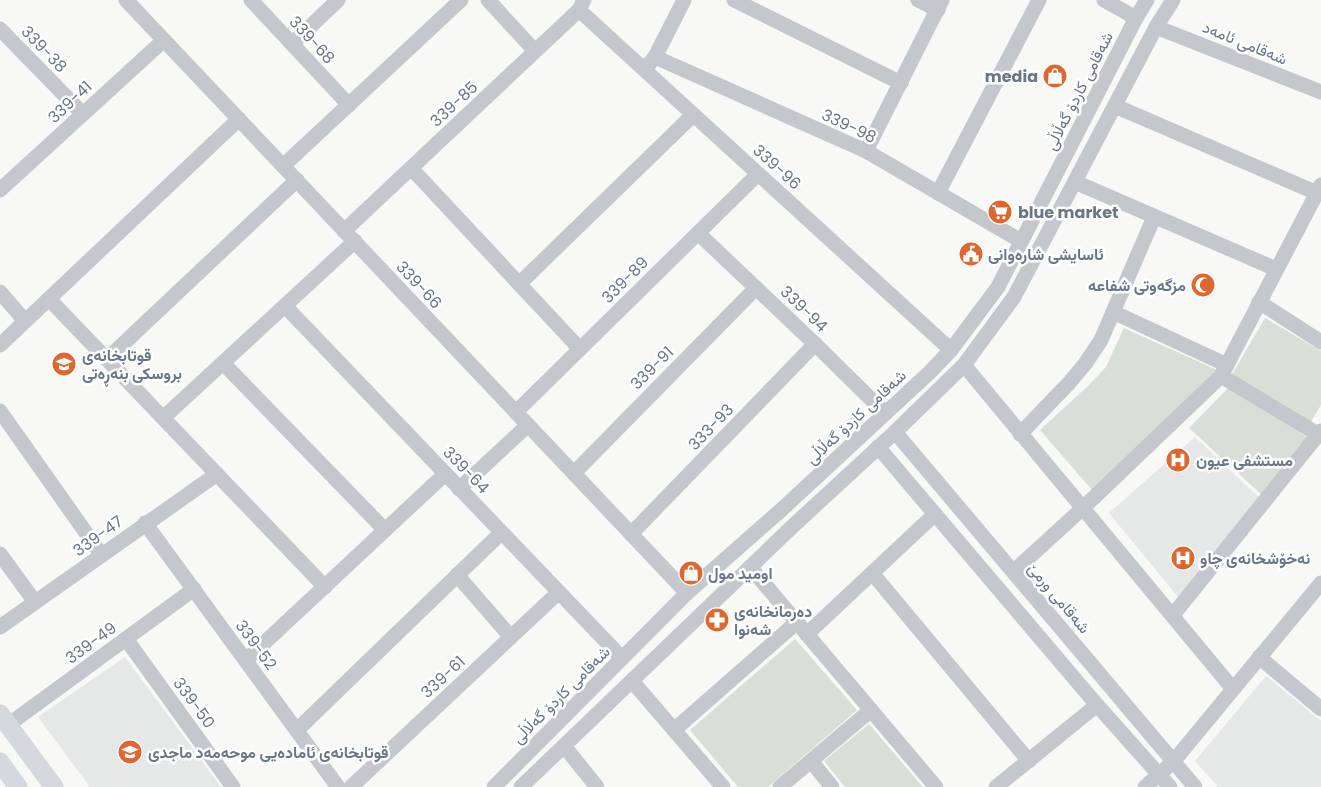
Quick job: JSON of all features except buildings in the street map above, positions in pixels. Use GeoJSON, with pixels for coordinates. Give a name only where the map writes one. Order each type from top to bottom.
{"type":"FeatureCollection","features":[{"type":"Feature","properties":{"kind":"main road"},"geometry":{"type":"LineString","coordinates":[[4,720],[54,787]]}},
{"type":"Feature","properties":{"kind":"street","name":"339-66"},"geometry":{"type":"LineString","coordinates":[[126,0],[687,593]]}},
{"type":"Feature","properties":{"kind":"street","name":"339-68"},"geometry":{"type":"LineString","coordinates":[[251,0],[349,104]]}},
{"type":"Feature","properties":{"kind":"street"},"geometry":{"type":"LineString","coordinates":[[292,44],[338,0]]}},
{"type":"Feature","properties":{"kind":"street"},"geometry":{"type":"LineString","coordinates":[[283,166],[461,0]]}},
{"type":"Feature","properties":{"kind":"street"},"geometry":{"type":"LineString","coordinates":[[488,0],[535,51]]}},
{"type":"Feature","properties":{"kind":"street"},"geometry":{"type":"LineString","coordinates":[[644,69],[655,57],[684,0]]}},
{"type":"Feature","properties":{"kind":"street"},"geometry":{"type":"LineString","coordinates":[[734,0],[901,82]]}},
{"type":"Feature","properties":{"kind":"street"},"geometry":{"type":"LineString","coordinates":[[866,152],[940,5],[918,0]]}},
{"type":"Feature","properties":{"kind":"street"},"geometry":{"type":"LineString","coordinates":[[938,193],[1039,0]]}},
{"type":"Feature","properties":{"kind":"street"},"geometry":{"type":"LineString","coordinates":[[1104,0],[1136,18]]}},
{"type":"Feature","properties":{"kind":"street","name":"شەقامی کاردۆ گەڵاڵی"},"geometry":{"type":"LineString","coordinates":[[494,787],[687,593],[780,511],[930,372],[951,350],[998,286],[1136,18],[1148,0]]}},
{"type":"Feature","properties":{"kind":"street"},"geometry":{"type":"LineString","coordinates":[[530,784],[564,746],[964,365],[1014,297],[1156,27],[1173,0]]}},
{"type":"Feature","properties":{"kind":"street","name":"339-85"},"geometry":{"type":"LineString","coordinates":[[163,418],[285,306],[411,168],[581,5]]}},
{"type":"Feature","properties":{"kind":"street","name":"339-96"},"geometry":{"type":"LineString","coordinates":[[581,5],[644,69],[693,115],[951,350]]}},
{"type":"Feature","properties":{"kind":"street","name":"شەقامی ئامەد"},"geometry":{"type":"LineString","coordinates":[[1156,27],[1321,92]]}},
{"type":"Feature","properties":{"kind":"street","name":"339-38"},"geometry":{"type":"LineString","coordinates":[[0,29],[83,114]]}},
{"type":"Feature","properties":{"kind":"street","name":"339-41"},"geometry":{"type":"LineString","coordinates":[[3,182],[83,114],[164,40]]}},
{"type":"Feature","properties":{"kind":"street","name":"339-98"},"geometry":{"type":"LineString","coordinates":[[655,57],[866,152],[1021,241]]}},
{"type":"Feature","properties":{"kind":"street"},"geometry":{"type":"LineString","coordinates":[[1014,571],[1083,508],[1224,371],[1319,189],[1115,106]]}},
{"type":"Feature","properties":{"kind":"street"},"geometry":{"type":"LineString","coordinates":[[519,284],[693,115]]}},
{"type":"Feature","properties":{"kind":"street"},"geometry":{"type":"LineString","coordinates":[[0,345],[239,120]]}},
{"type":"Feature","properties":{"kind":"street"},"geometry":{"type":"LineString","coordinates":[[411,168],[580,349]]}},
{"type":"Feature","properties":{"kind":"street","name":"339-89"},"geometry":{"type":"LineString","coordinates":[[516,412],[758,174]]}},
{"type":"Feature","properties":{"kind":"street"},"geometry":{"type":"LineString","coordinates":[[107,359],[297,180]]}},
{"type":"Feature","properties":{"kind":"street"},"geometry":{"type":"LineString","coordinates":[[1075,182],[1276,269]]}},
{"type":"Feature","properties":{"kind":"street"},"geometry":{"type":"LineString","coordinates":[[1020,434],[1070,383],[1101,340],[1154,216]]}},
{"type":"Feature","properties":{"kind":"street","name":"339-94"},"geometry":{"type":"LineString","coordinates":[[698,233],[815,344],[884,413]]}},
{"type":"Feature","properties":{"kind":"street","name":"339-91"},"geometry":{"type":"LineString","coordinates":[[574,473],[756,288]]}},
{"type":"Feature","properties":{"kind":"street"},"geometry":{"type":"LineString","coordinates":[[0,292],[25,322]]}},
{"type":"Feature","properties":{"kind":"street"},"geometry":{"type":"LineString","coordinates":[[49,299],[325,587]]}},
{"type":"Feature","properties":{"kind":"street"},"geometry":{"type":"LineString","coordinates":[[1260,302],[1321,342]]}},
{"type":"Feature","properties":{"kind":"street","name":"339-64"},"geometry":{"type":"LineString","coordinates":[[285,306],[622,658]]}},
{"type":"Feature","properties":{"kind":"street"},"geometry":{"type":"LineString","coordinates":[[1113,312],[1224,371],[1320,434],[1173,615]]}},
{"type":"Feature","properties":{"kind":"street","name":"333-93"},"geometry":{"type":"LineString","coordinates":[[631,534],[815,344]]}},
{"type":"Feature","properties":{"kind":"street"},"geometry":{"type":"LineString","coordinates":[[223,363],[385,530]]}},
{"type":"Feature","properties":{"kind":"street"},"geometry":{"type":"LineString","coordinates":[[964,365],[1233,689]]}},
{"type":"Feature","properties":{"kind":"street"},"geometry":{"type":"LineString","coordinates":[[0,411],[102,554]]}},
{"type":"Feature","properties":{"kind":"street"},"geometry":{"type":"LineString","coordinates":[[459,488],[528,425]]}},
{"type":"Feature","properties":{"kind":"street","name":"شەقامی ورمێ"},"geometry":{"type":"LineString","coordinates":[[895,432],[1195,787]]}},
{"type":"Feature","properties":{"kind":"street"},"geometry":{"type":"LineString","coordinates":[[878,447],[1097,705],[1170,787]]}},
{"type":"Feature","properties":{"kind":"street","name":"339-47"},"geometry":{"type":"LineString","coordinates":[[0,628],[217,474]]}},
{"type":"Feature","properties":{"kind":"street"},"geometry":{"type":"LineString","coordinates":[[246,660],[445,474]]}},
{"type":"Feature","properties":{"kind":"street"},"geometry":{"type":"LineString","coordinates":[[780,511],[794,525]]}},
{"type":"Feature","properties":{"kind":"street"},"geometry":{"type":"LineString","coordinates":[[807,634],[935,514]]}},
{"type":"Feature","properties":{"kind":"street","name":"339-52"},"geometry":{"type":"LineString","coordinates":[[145,524],[338,787]]}},
{"type":"Feature","properties":{"kind":"street"},"geometry":{"type":"LineString","coordinates":[[297,730],[501,532]]}},
{"type":"Feature","properties":{"kind":"street"},"geometry":{"type":"LineString","coordinates":[[0,554],[35,602]]}},
{"type":"Feature","properties":{"kind":"street"},"geometry":{"type":"LineString","coordinates":[[750,567],[936,787]]}},
{"type":"Feature","properties":{"kind":"street"},"geometry":{"type":"LineString","coordinates":[[872,573],[1028,760]]}},
{"type":"Feature","properties":{"kind":"street"},"geometry":{"type":"LineString","coordinates":[[457,575],[511,637]]}},
{"type":"Feature","properties":{"kind":"street","name":"339-49"},"geometry":{"type":"LineString","coordinates":[[4,720],[126,639],[194,589]]}},
{"type":"Feature","properties":{"kind":"street"},"geometry":{"type":"LineString","coordinates":[[1145,787],[1173,762],[1260,657],[1319,590]]}},
{"type":"Feature","properties":{"kind":"street","name":"339-61"},"geometry":{"type":"LineString","coordinates":[[351,787],[559,592]]}},
{"type":"Feature","properties":{"kind":"street"},"geometry":{"type":"LineString","coordinates":[[674,730],[797,622]]}},
{"type":"Feature","properties":{"kind":"street","name":"339-50"},"geometry":{"type":"LineString","coordinates":[[126,639],[233,787]]}},
{"type":"Feature","properties":{"kind":"street"},"geometry":{"type":"LineString","coordinates":[[1260,657],[1321,710]]}},
{"type":"Feature","properties":{"kind":"street"},"geometry":{"type":"LineString","coordinates":[[632,681],[723,787]]}},
{"type":"Feature","properties":{"kind":"street"},"geometry":{"type":"LineString","coordinates":[[996,787],[1097,705]]}},
{"type":"Feature","properties":{"kind":"street"},"geometry":{"type":"LineString","coordinates":[[780,787],[871,710]]}},
{"type":"Feature","properties":{"kind":"street"},"geometry":{"type":"LineString","coordinates":[[564,746],[598,787]]}},
{"type":"Feature","properties":{"kind":"street"},"geometry":{"type":"LineString","coordinates":[[811,761],[832,787]]}},
{"type":"Feature","properties":{"kind":"shaded area"},"geometry":{"type":"Polygon","coordinates":[[[1265,318],[1321,351],[1321,405],[1311,422],[1231,376],[1265,318]]]}},
{"type":"Feature","properties":{"kind":"shaded area"},"geometry":{"type":"Polygon","coordinates":[[[1124,328],[1217,370],[1092,490],[1040,430],[1106,367],[1124,328]]]}},
{"type":"Feature","properties":{"kind":"shaded area"},"geometry":{"type":"Polygon","coordinates":[[[1229,387],[1310,439],[1263,496],[1189,428],[1229,387]]]}},
{"type":"Feature","properties":{"kind":"shaded area","name":"نەخۆشخانەی چاو"},"geometry":{"type":"Polygon","coordinates":[[[1195,437],[1266,504],[1183,603],[1109,513],[1195,437]]]}},
{"type":"Feature","properties":{"kind":"shaded area"},"geometry":{"type":"Polygon","coordinates":[[[795,639],[857,710],[768,787],[738,787],[690,730],[795,639]]]}},
{"type":"Feature","properties":{"kind":"shaded area","name":"قوتابخانەی ئامادەیی موحەمەد ماجدی"},"geometry":{"type":"Polygon","coordinates":[[[125,657],[221,787],[90,787],[38,717],[125,657]]]}},
{"type":"Feature","properties":{"kind":"shaded area"},"geometry":{"type":"Polygon","coordinates":[[[1266,676],[1321,721],[1321,787],[1218,787],[1195,761],[1266,676]]]}},
{"type":"Feature","properties":{"kind":"shaded area"},"geometry":{"type":"Polygon","coordinates":[[[869,724],[923,787],[845,787],[824,761],[869,724]]]}},
{"type":"Feature","properties":{"kind":"place","name":"media"},"geometry":{"type":"Point","coordinates":[1055,76]}},
{"type":"Feature","properties":{"kind":"place","name":"blue market"},"geometry":{"type":"Point","coordinates":[1000,212]}},
{"type":"Feature","properties":{"kind":"place","name":"ئاسایشی شارەوانی"},"geometry":{"type":"Point","coordinates":[971,254]}},
{"type":"Feature","properties":{"kind":"place","name":"مزگەوتی شفاعە"},"geometry":{"type":"Point","coordinates":[1203,285]}},
{"type":"Feature","properties":{"kind":"place","name":"قوتابخانەی بروسکی بنەڕەتی"},"geometry":{"type":"Point","coordinates":[64,364]}},
{"type":"Feature","properties":{"kind":"place","name":"مستشفى عيون"},"geometry":{"type":"Point","coordinates":[1178,460]}},
{"type":"Feature","properties":{"kind":"place","name":"نەخۆشخانەی چاو"},"geometry":{"type":"Point","coordinates":[1183,558]}},
{"type":"Feature","properties":{"kind":"place","name":"اوميد مول"},"geometry":{"type":"Point","coordinates":[691,573]}},
{"type":"Feature","properties":{"kind":"place","name":"دەرمانخانەی شەنوا"},"geometry":{"type":"Point","coordinates":[717,620]}},
{"type":"Feature","properties":{"kind":"place","name":"قوتابخانەی ئامادەیی موحەمەد ماجدی"},"geometry":{"type":"Point","coordinates":[130,752]}}]}
